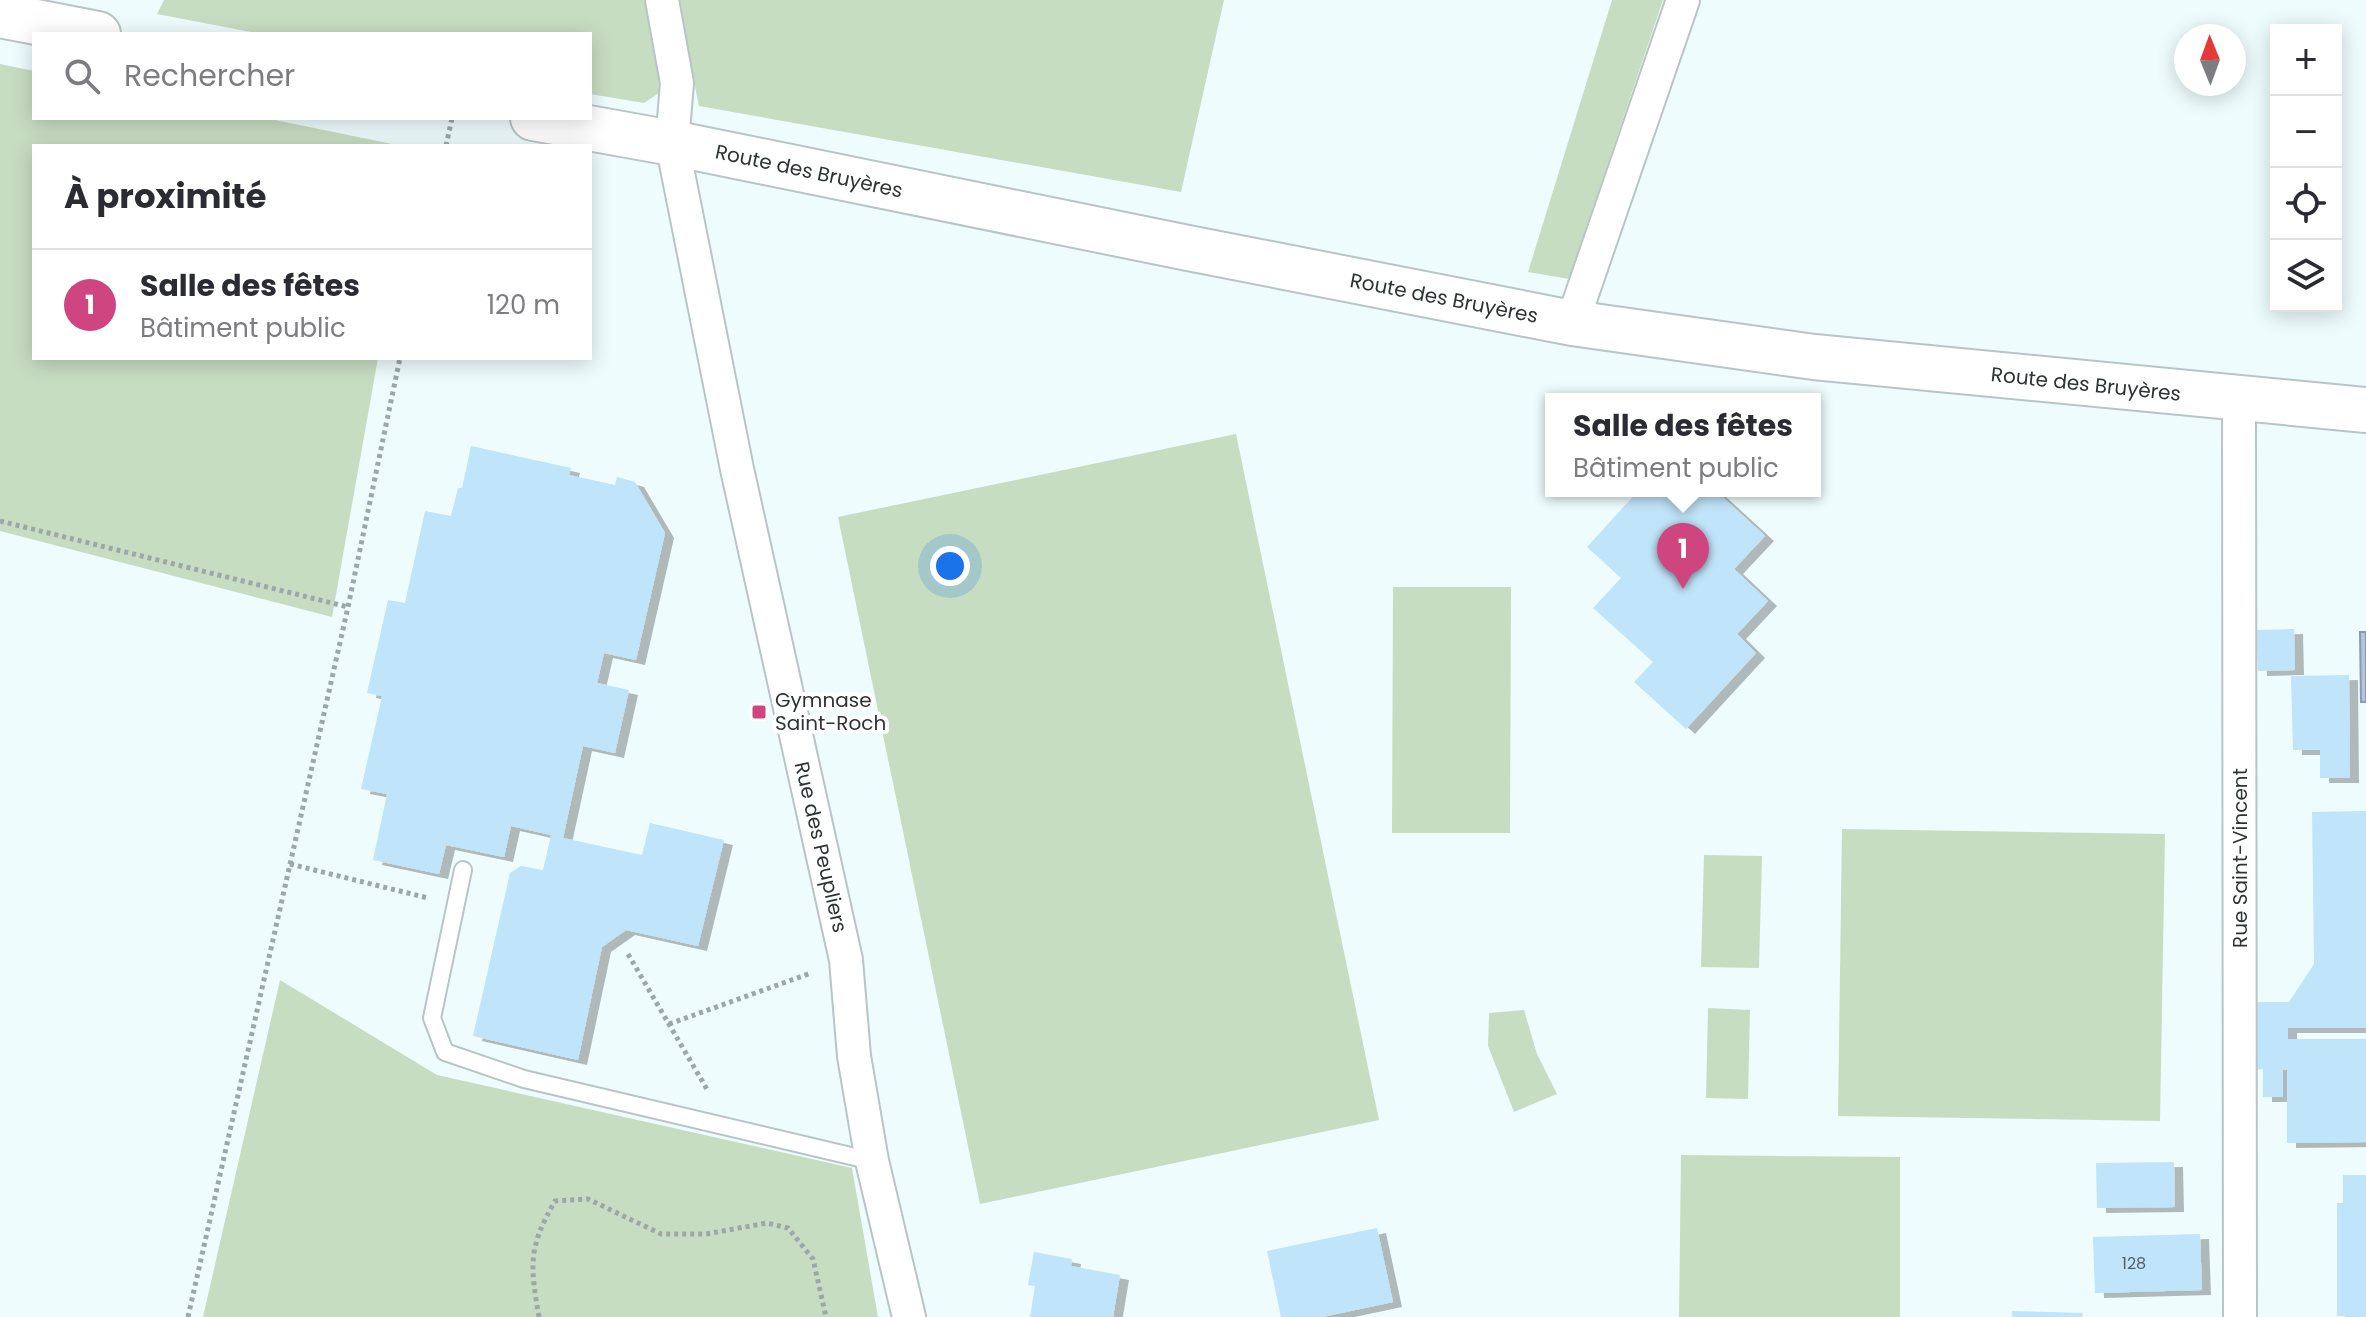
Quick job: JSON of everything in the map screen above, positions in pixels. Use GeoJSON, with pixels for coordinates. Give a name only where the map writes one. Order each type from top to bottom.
{"type":"FeatureCollection","features":[{"type":"Feature","properties":{"kind":"main road"},"geometry":{"type":"LineString","coordinates":[[0,15],[88,32]]}},
{"type":"Feature","properties":{"kind":"main road","name":"Route des Bruyères"},"geometry":{"type":"LineString","coordinates":[[544,120],[1572,323],[1814,357],[2366,410]]}},
{"type":"Feature","properties":{"kind":"street","name":"Rue des Peupliers"},"geometry":{"type":"LineString","coordinates":[[662,0],[677,83],[672,143],[737,469],[846,960],[854,1056],[872,1161],[909,1317]]}},
{"type":"Feature","properties":{"kind":"street"},"geometry":{"type":"LineString","coordinates":[[1572,323],[1683,0]]}},
{"type":"Feature","properties":{"kind":"street","name":"Rue Saint-Vincent"},"geometry":{"type":"LineString","coordinates":[[2239,399],[2240,1317]]}},
{"type":"Feature","properties":{"kind":"lane"},"geometry":{"type":"LineString","coordinates":[[463,870],[432,1018],[445,1052],[524,1079],[872,1161]]}},
{"type":"Feature","properties":{"kind":"path"},"geometry":{"type":"LineString","coordinates":[[446,144],[452,120]]}},
{"type":"Feature","properties":{"kind":"path"},"geometry":{"type":"LineString","coordinates":[[188,1317],[348,607],[400,360]]}},
{"type":"Feature","properties":{"kind":"path"},"geometry":{"type":"LineString","coordinates":[[0,521],[348,607]]}},
{"type":"Feature","properties":{"kind":"path"},"geometry":{"type":"LineString","coordinates":[[290,864],[456,905]]}},
{"type":"Feature","properties":{"kind":"path"},"geometry":{"type":"LineString","coordinates":[[628,954],[731,1129]]}},
{"type":"Feature","properties":{"kind":"path"},"geometry":{"type":"LineString","coordinates":[[669,1024],[846,960]]}},
{"type":"Feature","properties":{"kind":"path"},"geometry":{"type":"LineString","coordinates":[[539,1317],[530,1269],[538,1231],[555,1201],[588,1199],[661,1234],[706,1234],[767,1223],[788,1228],[813,1259],[826,1317]]}},
{"type":"Feature","properties":{"kind":"green space"},"geometry":{"type":"Polygon","coordinates":[[[164,0],[650,0],[658,48],[659,93],[644,103],[592,94],[592,32],[251,32],[157,14],[164,0]]]}},
{"type":"Feature","properties":{"kind":"green space"},"geometry":{"type":"Polygon","coordinates":[[[677,0],[1224,0],[1181,192],[699,106],[677,0]]]}},
{"type":"Feature","properties":{"kind":"green space"},"geometry":{"type":"Polygon","coordinates":[[[1612,0],[1663,0],[1569,279],[1528,272],[1612,0]]]}},
{"type":"Feature","properties":{"kind":"green space"},"geometry":{"type":"Polygon","coordinates":[[[0,64],[32,71],[32,120],[275,120],[392,144],[32,144],[32,360],[378,360],[332,617],[0,531],[0,64]]]}},
{"type":"Feature","properties":{"kind":"green space"},"geometry":{"type":"Polygon","coordinates":[[[1236,434],[1379,1120],[980,1204],[838,517],[1236,434]]]}},
{"type":"Feature","properties":{"kind":"green space"},"geometry":{"type":"Polygon","coordinates":[[[1393,587],[1511,587],[1510,833],[1392,833],[1393,587]]]}},
{"type":"Feature","properties":{"kind":"green space"},"geometry":{"type":"Polygon","coordinates":[[[1842,829],[2165,834],[2160,1121],[1838,1116],[1842,829]]]}},
{"type":"Feature","properties":{"kind":"green space"},"geometry":{"type":"Polygon","coordinates":[[[1704,855],[1762,856],[1759,968],[1701,967],[1704,855]]]}},
{"type":"Feature","properties":{"kind":"green space"},"geometry":{"type":"Polygon","coordinates":[[[280,980],[437,1075],[852,1168],[878,1317],[203,1317],[280,980]]]}},
{"type":"Feature","properties":{"kind":"green space"},"geometry":{"type":"Polygon","coordinates":[[[1708,1008],[1750,1010],[1748,1099],[1706,1098],[1708,1008]]]}},
{"type":"Feature","properties":{"kind":"green space"},"geometry":{"type":"Polygon","coordinates":[[[1524,1010],[1537,1054],[1557,1094],[1514,1112],[1488,1046],[1489,1013],[1524,1010]]]}},
{"type":"Feature","properties":{"kind":"green space"},"geometry":{"type":"Polygon","coordinates":[[[1681,1155],[1900,1157],[1900,1317],[1679,1317],[1681,1155]]]}},
{"type":"Feature","properties":{"kind":"water"},"geometry":{"type":"Polygon","coordinates":[[[2360,632],[2366,632],[2366,702],[2361,702],[2360,632]]]}},
{"type":"Feature","properties":{"kind":"building"},"geometry":{"type":"Polygon","coordinates":[[[471,446],[571,468],[569,475],[615,485],[617,477],[635,482],[665,533],[636,660],[604,653],[597,683],[629,690],[615,753],[583,746],[563,838],[642,855],[650,823],[724,840],[698,946],[626,930],[602,947],[578,1060],[473,1036],[510,873],[521,866],[543,870],[551,835],[511,826],[504,857],[446,845],[439,874],[373,860],[387,794],[361,789],[382,696],[367,693],[388,600],[405,603],[425,511],[451,516],[458,488],[462,488],[471,446]]]}},
{"type":"Feature","properties":{"kind":"building"},"geometry":{"type":"Polygon","coordinates":[[[1633,497],[1723,497],[1765,536],[1734,569],[1768,601],[1737,634],[1756,653],[1686,729],[1634,682],[1653,662],[1593,608],[1621,578],[1587,547],[1633,497]]]}},
{"type":"Feature","properties":{"kind":"building"},"geometry":{"type":"Polygon","coordinates":[[[2294,629],[2295,670],[2258,671],[2256,630],[2294,629]]]}},
{"type":"Feature","properties":{"kind":"building"},"geometry":{"type":"Polygon","coordinates":[[[2349,675],[2350,778],[2320,778],[2320,750],[2293,750],[2291,676],[2349,675]]]}},
{"type":"Feature","properties":{"kind":"building"},"geometry":{"type":"Polygon","coordinates":[[[2366,811],[2366,1028],[2288,1028],[2288,1039],[2366,1039],[2366,1142],[2287,1143],[2287,1070],[2283,1070],[2283,1097],[2263,1097],[2263,1069],[2255,1070],[2255,1002],[2289,1002],[2314,964],[2312,812],[2366,811]]]}},
{"type":"Feature","properties":{"kind":"building"},"geometry":{"type":"Polygon","coordinates":[[[2174,1162],[2175,1207],[2097,1208],[2096,1163],[2174,1162]]]}},
{"type":"Feature","properties":{"kind":"building"},"geometry":{"type":"Polygon","coordinates":[[[2343,1175],[2366,1175],[2366,1317],[2337,1316],[2337,1203],[2343,1203],[2343,1175]]]}},
{"type":"Feature","properties":{"kind":"building"},"geometry":{"type":"Polygon","coordinates":[[[1377,1228],[1393,1302],[1322,1317],[1281,1317],[1267,1251],[1377,1228]]]}},
{"type":"Feature","properties":{"kind":"building"},"geometry":{"type":"Polygon","coordinates":[[[2200,1234],[2202,1290],[2095,1293],[2093,1237],[2200,1234]]]}},
{"type":"Feature","properties":{"kind":"building"},"geometry":{"type":"Polygon","coordinates":[[[1034,1252],[1072,1259],[1071,1266],[1120,1275],[1113,1317],[1030,1317],[1035,1286],[1028,1285],[1034,1252]]]}},
{"type":"Feature","properties":{"kind":"building"},"geometry":{"type":"Polygon","coordinates":[[[2012,1311],[2083,1313],[2082,1317],[2012,1317],[2012,1311]]]}},
{"type":"Feature","properties":{"kind":"place","name":"Salle des fêtes"},"geometry":{"type":"Point","coordinates":[1683,589]}},
{"type":"Feature","properties":{"kind":"place","name":"Gymnase Saint-Roch"},"geometry":{"type":"Point","coordinates":[759,712]}}]}
